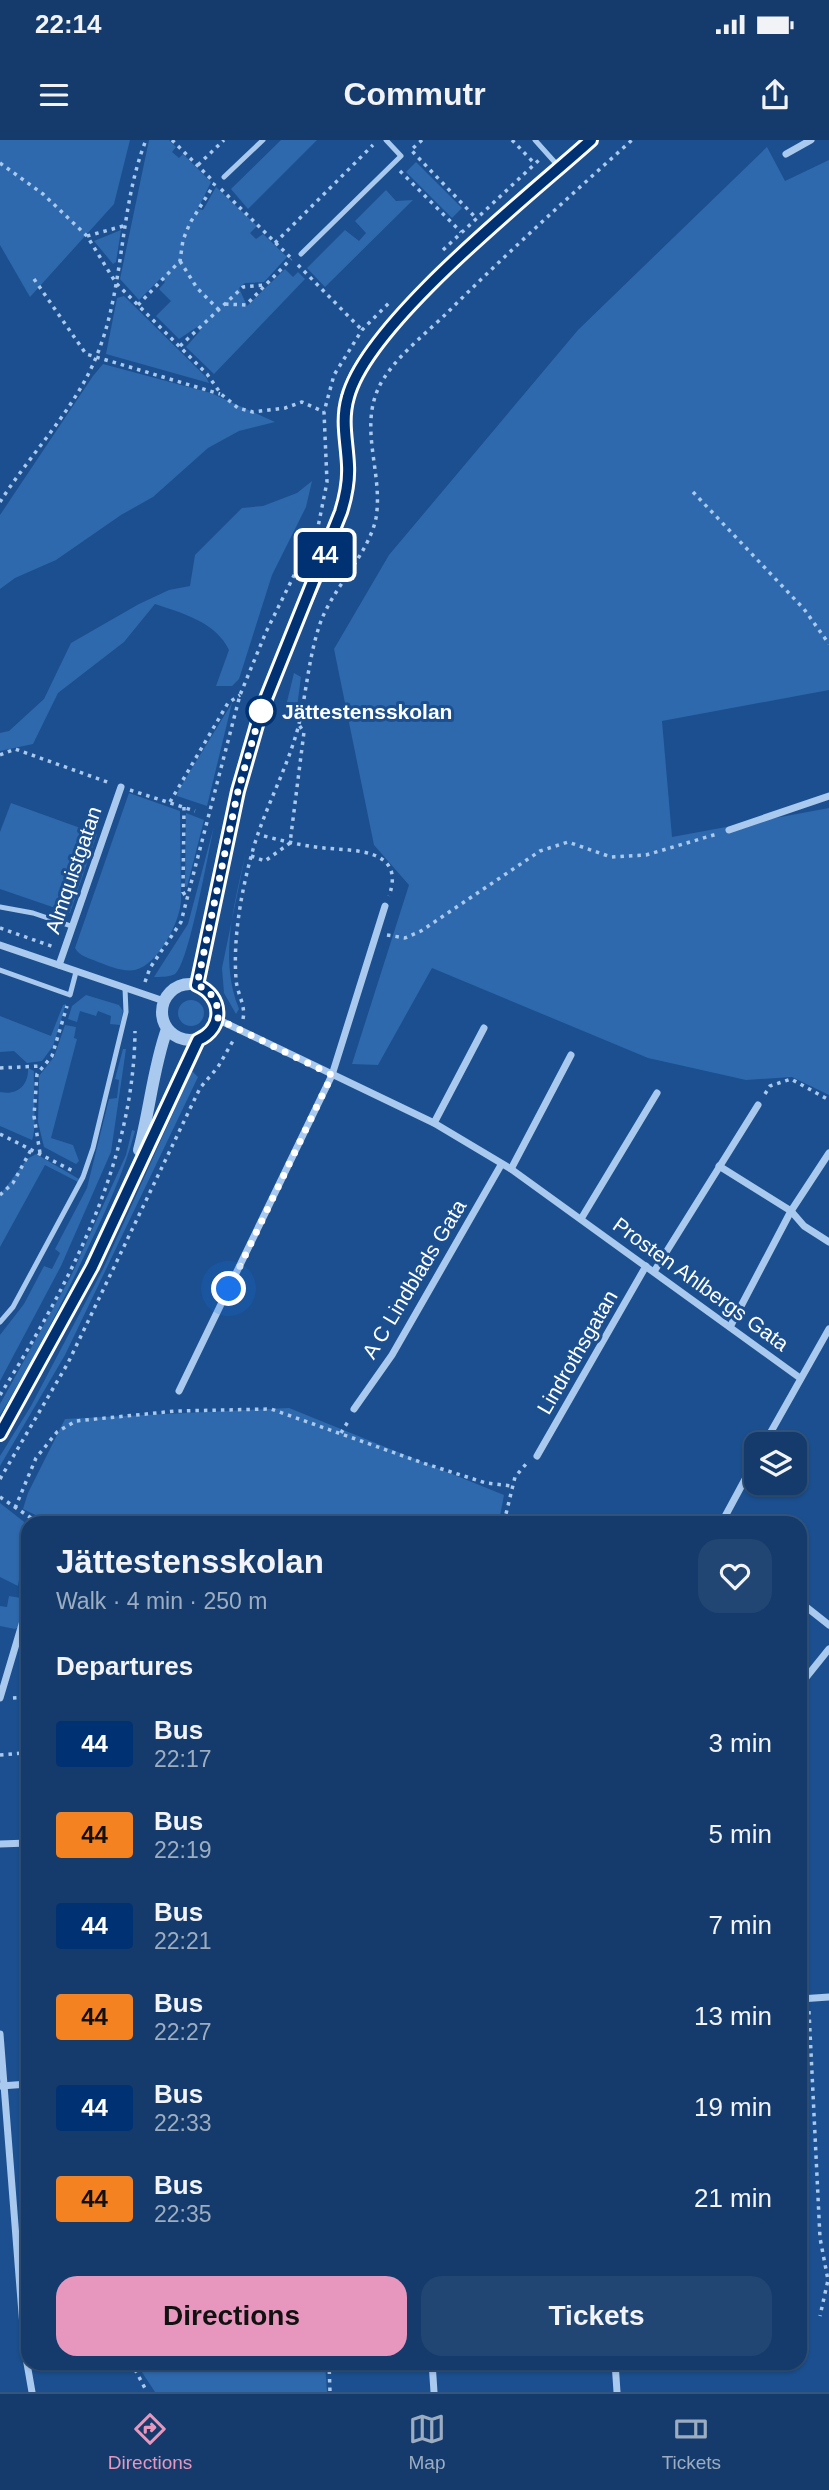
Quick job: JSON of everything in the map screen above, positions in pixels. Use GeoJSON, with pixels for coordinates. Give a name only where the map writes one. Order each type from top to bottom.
{"type":"FeatureCollection","features":[{"type":"Feature","properties":{"kind":"street"},"geometry":{"type":"LineString","coordinates":[[197,985],[238,791],[261,711],[283,650],[335,534],[348,489],[343,418],[355,376],[381,339],[413,303],[472,245],[591,140]]}},
{"type":"Feature","properties":{"kind":"street"},"geometry":{"type":"LineString","coordinates":[[786,154],[811,140]]}},
{"type":"Feature","properties":{"kind":"street","name":"Almquistgatan"},"geometry":{"type":"LineString","coordinates":[[59,965],[121,787]]}},
{"type":"Feature","properties":{"kind":"street"},"geometry":{"type":"LineString","coordinates":[[729,830],[829,796]]}},
{"type":"Feature","properties":{"kind":"street"},"geometry":{"type":"LineString","coordinates":[[179,1391],[332,1075],[385,906]]}},
{"type":"Feature","properties":{"kind":"street"},"geometry":{"type":"LineString","coordinates":[[0,945],[164,1001]]}},
{"type":"Feature","properties":{"kind":"street"},"geometry":{"type":"LineString","coordinates":[[0,1434],[92,1267],[198,1040],[212,1030],[218,1019],[218,1007],[213,996],[197,985],[176,988],[164,1001],[161,1012],[167,1029],[177,1038],[198,1040]]}},
{"type":"Feature","properties":{"kind":"street","name":"Prosten Ahlbergs Gata"},"geometry":{"type":"LineString","coordinates":[[218,1019],[434,1124],[511,1169],[800,1378]]}},
{"type":"Feature","properties":{"kind":"street"},"geometry":{"type":"LineString","coordinates":[[434,1124],[484,1028]]}},
{"type":"Feature","properties":{"kind":"street"},"geometry":{"type":"LineString","coordinates":[[132,1177],[150,1107],[157,1055],[167,1029]]}},
{"type":"Feature","properties":{"kind":"street"},"geometry":{"type":"LineString","coordinates":[[511,1169],[570,1055]]}},
{"type":"Feature","properties":{"kind":"street","name":"Prosten Ahlbergs Gata"},"geometry":{"type":"LineString","coordinates":[[581,1219],[657,1093]]}},
{"type":"Feature","properties":{"kind":"street"},"geometry":{"type":"LineString","coordinates":[[654,1270],[758,1105]]}},
{"type":"Feature","properties":{"kind":"street"},"geometry":{"type":"LineString","coordinates":[[730,1327],[791,1211],[829,1153]]}},
{"type":"Feature","properties":{"kind":"street","name":"A C Lindblads Gata"},"geometry":{"type":"LineString","coordinates":[[354,1409],[391,1355],[501,1165]]}},
{"type":"Feature","properties":{"kind":"street"},"geometry":{"type":"LineString","coordinates":[[719,1166],[791,1211],[804,1226],[829,1242]]}},
{"type":"Feature","properties":{"kind":"street","name":"Lindrothsgatan"},"geometry":{"type":"LineString","coordinates":[[537,1456],[646,1266]]}},
{"type":"Feature","properties":{"kind":"street"},"geometry":{"type":"LineString","coordinates":[[771,1432],[829,1329]]}},
{"type":"Feature","properties":{"kind":"street"},"geometry":{"type":"LineString","coordinates":[[725,1516],[744,1481]]}},
{"type":"Feature","properties":{"kind":"street"},"geometry":{"type":"LineString","coordinates":[[807,1608],[829,1625]]}},
{"type":"Feature","properties":{"kind":"street"},"geometry":{"type":"LineString","coordinates":[[0,1698],[21,1628]]}},
{"type":"Feature","properties":{"kind":"street"},"geometry":{"type":"LineString","coordinates":[[807,1676],[829,1649]]}},
{"type":"Feature","properties":{"kind":"street"},"geometry":{"type":"LineString","coordinates":[[0,1844],[21,1843]]}},
{"type":"Feature","properties":{"kind":"street"},"geometry":{"type":"LineString","coordinates":[[809,1998],[829,1997]]}},
{"type":"Feature","properties":{"kind":"street"},"geometry":{"type":"LineString","coordinates":[[0,2034],[21,2306]]}},
{"type":"Feature","properties":{"kind":"street"},"geometry":{"type":"LineString","coordinates":[[2,2086],[21,2085]]}},
{"type":"Feature","properties":{"kind":"street"},"geometry":{"type":"LineString","coordinates":[[28,2370],[32,2392]]}},
{"type":"Feature","properties":{"kind":"street"},"geometry":{"type":"LineString","coordinates":[[433,2370],[434,2392]]}},
{"type":"Feature","properties":{"kind":"street"},"geometry":{"type":"LineString","coordinates":[[616,2370],[617,2392]]}},
{"type":"Feature","properties":{"kind":"lane"},"geometry":{"type":"LineString","coordinates":[[224,177],[263,140]]}},
{"type":"Feature","properties":{"kind":"lane"},"geometry":{"type":"LineString","coordinates":[[301,254],[401,156],[386,140]]}},
{"type":"Feature","properties":{"kind":"lane"},"geometry":{"type":"LineString","coordinates":[[536,140],[560,167]]}},
{"type":"Feature","properties":{"kind":"lane"},"geometry":{"type":"LineString","coordinates":[[0,907],[33,912],[71,926]]}},
{"type":"Feature","properties":{"kind":"lane"},"geometry":{"type":"LineString","coordinates":[[0,970],[70,995],[76,972]]}},
{"type":"Feature","properties":{"kind":"lane"},"geometry":{"type":"LineString","coordinates":[[0,1322],[13,1307],[83,1177],[93,1148],[126,1012],[125,988]]}},
{"type":"Feature","properties":{"kind":"path"},"geometry":{"type":"LineString","coordinates":[[0,502],[74,396],[96,359],[116,283],[146,140]]}},
{"type":"Feature","properties":{"kind":"path"},"geometry":{"type":"LineString","coordinates":[[172,140],[362,330]]}},
{"type":"Feature","properties":{"kind":"path"},"geometry":{"type":"LineString","coordinates":[[198,165],[224,140]]}},
{"type":"Feature","properties":{"kind":"path"},"geometry":{"type":"LineString","coordinates":[[369,140],[461,232]]}},
{"type":"Feature","properties":{"kind":"path"},"geometry":{"type":"LineString","coordinates":[[422,140],[411,150],[476,218]]}},
{"type":"Feature","properties":{"kind":"path"},"geometry":{"type":"LineString","coordinates":[[512,140],[535,164]]}},
{"type":"Feature","properties":{"kind":"path"},"geometry":{"type":"LineString","coordinates":[[0,1479],[68,1363],[200,1088],[218,1067],[239,1030],[245,1008],[236,982],[235,947],[251,856],[263,815],[299,725],[311,650],[322,617],[370,535],[375,520],[370,421],[374,397],[384,377],[508,253],[632,140]]}},
{"type":"Feature","properties":{"kind":"path"},"geometry":{"type":"LineString","coordinates":[[275,243],[373,145]]}},
{"type":"Feature","properties":{"kind":"path"},"geometry":{"type":"LineString","coordinates":[[0,163],[43,194],[87,236],[116,283],[207,374],[220,394],[238,408],[253,412],[285,408],[302,402],[324,412],[327,482],[318,527],[266,632],[240,695],[181,922],[155,963]]}},
{"type":"Feature","properties":{"kind":"path"},"geometry":{"type":"LineString","coordinates":[[138,305],[180,261],[183,240],[190,223],[215,183]]}},
{"type":"Feature","properties":{"kind":"path"},"geometry":{"type":"LineString","coordinates":[[87,236],[127,225]]}},
{"type":"Feature","properties":{"kind":"path"},"geometry":{"type":"LineString","coordinates":[[225,304],[246,305],[291,259]]}},
{"type":"Feature","properties":{"kind":"path"},"geometry":{"type":"LineString","coordinates":[[180,261],[197,288],[219,310]]}},
{"type":"Feature","properties":{"kind":"path"},"geometry":{"type":"LineString","coordinates":[[34,279],[86,354],[220,394]]}},
{"type":"Feature","properties":{"kind":"path"},"geometry":{"type":"LineString","coordinates":[[180,346],[243,287],[265,285]]}},
{"type":"Feature","properties":{"kind":"path"},"geometry":{"type":"LineString","coordinates":[[693,492],[804,609],[829,644]]}},
{"type":"Feature","properties":{"kind":"path"},"geometry":{"type":"LineString","coordinates":[[170,803],[228,704],[240,695]]}},
{"type":"Feature","properties":{"kind":"path"},"geometry":{"type":"LineString","coordinates":[[251,856],[265,861],[290,843],[304,732],[299,725]]}},
{"type":"Feature","properties":{"kind":"path"},"geometry":{"type":"LineString","coordinates":[[0,754],[15,749],[195,811]]}},
{"type":"Feature","properties":{"kind":"path"},"geometry":{"type":"LineString","coordinates":[[184,807],[183,892],[187,900]]}},
{"type":"Feature","properties":{"kind":"path"},"geometry":{"type":"LineString","coordinates":[[376,933],[405,938],[421,932],[540,851],[568,842],[611,857],[646,855],[729,830]]}},
{"type":"Feature","properties":{"kind":"path"},"geometry":{"type":"LineString","coordinates":[[264,836],[290,843],[373,853],[388,864],[393,884],[385,906]]}},
{"type":"Feature","properties":{"kind":"path"},"geometry":{"type":"LineString","coordinates":[[0,928],[64,951]]}},
{"type":"Feature","properties":{"kind":"path"},"geometry":{"type":"LineString","coordinates":[[40,1153],[34,1093],[41,1066],[52,1056],[70,995]]}},
{"type":"Feature","properties":{"kind":"path"},"geometry":{"type":"LineString","coordinates":[[0,1068],[41,1066]]}},
{"type":"Feature","properties":{"kind":"path"},"geometry":{"type":"LineString","coordinates":[[758,1105],[771,1086],[791,1080],[829,1100]]}},
{"type":"Feature","properties":{"kind":"path"},"geometry":{"type":"LineString","coordinates":[[0,1134],[83,1177]]}},
{"type":"Feature","properties":{"kind":"path"},"geometry":{"type":"LineString","coordinates":[[0,1195],[13,1183],[32,1149]]}},
{"type":"Feature","properties":{"kind":"path"},"geometry":{"type":"LineString","coordinates":[[15,1508],[36,1458],[57,1432],[76,1421],[176,1411],[271,1409],[422,1463],[486,1483],[512,1486]]}},
{"type":"Feature","properties":{"kind":"path"},"geometry":{"type":"LineString","coordinates":[[505,1516],[512,1486],[522,1466],[537,1456]]}},
{"type":"Feature","properties":{"kind":"path"},"geometry":{"type":"LineString","coordinates":[[0,1497],[28,1516]]}},
{"type":"Feature","properties":{"kind":"path"},"geometry":{"type":"LineString","coordinates":[[0,1755],[21,1754]]}},
{"type":"Feature","properties":{"kind":"path"},"geometry":{"type":"LineString","coordinates":[[809,1998],[820,2238],[828,2280],[820,2316]]}},
{"type":"Feature","properties":{"kind":"path"},"geometry":{"type":"LineString","coordinates":[[135,2370],[147,2392]]}},
{"type":"Feature","properties":{"kind":"path"},"geometry":{"type":"LineString","coordinates":[[329,2370],[330,2392]]}},
{"type":"Feature","properties":{"kind":"shaded area"},"geometry":{"type":"Polygon","coordinates":[[[0,140],[130,140],[114,204],[30,297],[0,245],[0,140]]]}},
{"type":"Feature","properties":{"kind":"shaded area"},"geometry":{"type":"Polygon","coordinates":[[[149,140],[169,140],[176,147],[172,152],[179,158],[183,154],[211,182],[198,209],[203,210],[216,187],[257,226],[250,233],[256,239],[263,234],[287,257],[264,282],[245,283],[239,288],[247,306],[285,269],[293,277],[298,272],[305,279],[214,374],[186,347],[200,331],[197,327],[179,339],[156,316],[171,301],[159,289],[165,282],[160,279],[139,300],[120,279],[149,140]]]}},
{"type":"Feature","properties":{"kind":"shaded area"},"geometry":{"type":"Polygon","coordinates":[[[281,140],[317,140],[248,209],[231,189],[281,140]]]}},
{"type":"Feature","properties":{"kind":"shaded area"},"geometry":{"type":"Polygon","coordinates":[[[767,147],[785,181],[829,160],[829,690],[662,721],[672,837],[829,808],[829,1095],[792,1077],[746,1080],[648,1058],[432,968],[378,1065],[352,1064],[409,885],[374,845],[334,649],[389,555],[578,330],[767,147]]]}},
{"type":"Feature","properties":{"kind":"shaded area"},"geometry":{"type":"Polygon","coordinates":[[[416,162],[462,208],[452,218],[406,172],[416,162]]]}},
{"type":"Feature","properties":{"kind":"shaded area"},"geometry":{"type":"Polygon","coordinates":[[[386,190],[396,201],[413,200],[325,287],[307,268],[345,230],[359,241],[366,233],[355,221],[386,190]]]}},
{"type":"Feature","properties":{"kind":"shaded area"},"geometry":{"type":"Polygon","coordinates":[[[121,230],[116,262],[113,264],[94,241],[121,230]]]}},
{"type":"Feature","properties":{"kind":"shaded area"},"geometry":{"type":"Polygon","coordinates":[[[124,296],[209,383],[106,354],[117,298],[124,296]]]}},
{"type":"Feature","properties":{"kind":"shaded area"},"geometry":{"type":"Polygon","coordinates":[[[103,364],[211,393],[275,422],[239,431],[208,448],[153,497],[121,515],[56,560],[15,578],[0,589],[0,515],[103,364]]]}},
{"type":"Feature","properties":{"kind":"shaded area"},"geometry":{"type":"Polygon","coordinates":[[[312,481],[306,507],[272,575],[239,679],[232,686],[216,686],[229,650],[216,632],[197,620],[155,604],[124,642],[58,693],[33,744],[0,751],[0,733],[9,731],[44,699],[71,643],[139,604],[169,590],[190,586],[195,555],[242,508],[263,506],[297,493],[312,481]]]}},
{"type":"Feature","properties":{"kind":"shaded area"},"geometry":{"type":"Polygon","coordinates":[[[294,673],[301,677],[297,707],[289,712],[285,710],[294,673]]]}},
{"type":"Feature","properties":{"kind":"shaded area"},"geometry":{"type":"Polygon","coordinates":[[[232,703],[207,806],[177,796],[178,791],[232,703]]]}},
{"type":"Feature","properties":{"kind":"shaded area"},"geometry":{"type":"Polygon","coordinates":[[[129,793],[180,811],[181,899],[177,919],[160,951],[152,960],[135,970],[116,968],[88,958],[75,948],[129,793]]]}},
{"type":"Feature","properties":{"kind":"shaded area"},"geometry":{"type":"Polygon","coordinates":[[[11,803],[97,834],[70,913],[0,889],[0,832],[11,803]]]}},
{"type":"Feature","properties":{"kind":"shaded area"},"geometry":{"type":"Polygon","coordinates":[[[186,813],[204,820],[187,887],[185,886],[186,813]]]}},
{"type":"Feature","properties":{"kind":"shaded area"},"geometry":{"type":"Polygon","coordinates":[[[214,826],[192,929],[180,966],[173,975],[154,977],[188,924],[214,826]]]}},
{"type":"Feature","properties":{"kind":"shaded area"},"geometry":{"type":"Polygon","coordinates":[[[232,918],[229,947],[233,989],[239,1009],[236,1014],[224,993],[222,968],[232,918]]]}},
{"type":"Feature","properties":{"kind":"shaded area"},"geometry":{"type":"Polygon","coordinates":[[[86,995],[119,1005],[123,1011],[120,1025],[110,1024],[111,1016],[98,1011],[96,1016],[80,1011],[77,1022],[68,1019],[72,1006],[86,995]]]}},
{"type":"Feature","properties":{"kind":"shaded area"},"geometry":{"type":"Polygon","coordinates":[[[191,1000],[200,1004],[204,1013],[200,1022],[191,1026],[182,1022],[178,1013],[182,1004],[191,1000]]]}},
{"type":"Feature","properties":{"kind":"shaded area"},"geometry":{"type":"Polygon","coordinates":[[[66,1004],[53,1046],[42,1061],[27,1063],[14,1051],[0,1052],[0,1016],[51,1036],[63,1005],[66,1004]]]}},
{"type":"Feature","properties":{"kind":"shaded area"},"geometry":{"type":"Polygon","coordinates":[[[65,1025],[76,1027],[74,1038],[77,1039],[51,1138],[73,1145],[79,1161],[76,1164],[44,1147],[38,1122],[39,1076],[54,1057],[65,1025]]]}},
{"type":"Feature","properties":{"kind":"shaded area"},"geometry":{"type":"Polygon","coordinates":[[[123,1049],[126,1049],[111,1152],[61,1266],[0,1381],[0,1335],[24,1304],[44,1266],[52,1269],[60,1253],[55,1249],[87,1188],[109,1099],[117,1098],[119,1080],[115,1079],[123,1049]]]}},
{"type":"Feature","properties":{"kind":"shaded area"},"geometry":{"type":"Polygon","coordinates":[[[28,1068],[34,1071],[35,1119],[32,1140],[0,1126],[0,1092],[12,1092],[21,1088],[28,1068]]]}},
{"type":"Feature","properties":{"kind":"shaded area"},"geometry":{"type":"Polygon","coordinates":[[[192,1071],[198,1077],[65,1355],[0,1466],[0,1456],[31,1406],[103,1269],[192,1071]]]}},
{"type":"Feature","properties":{"kind":"shaded area"},"geometry":{"type":"Polygon","coordinates":[[[132,1130],[135,1131],[126,1162],[101,1220],[46,1334],[0,1415],[0,1404],[71,1276],[126,1155],[132,1130]]]}},
{"type":"Feature","properties":{"kind":"shaded area"},"geometry":{"type":"Polygon","coordinates":[[[36,1154],[79,1179],[78,1182],[45,1165],[0,1247],[0,1195],[27,1159],[36,1154]]]}},
{"type":"Feature","properties":{"kind":"shaded area"},"geometry":{"type":"Polygon","coordinates":[[[289,1408],[504,1495],[500,1516],[38,1516],[23,1509],[28,1493],[65,1419],[289,1408]]]}},
{"type":"Feature","properties":{"kind":"shaded area"},"geometry":{"type":"Polygon","coordinates":[[[0,1503],[21,1520],[21,1573],[18,1586],[0,1577],[0,1503]]]}},
{"type":"Feature","properties":{"kind":"shaded area"},"geometry":{"type":"Polygon","coordinates":[[[9,1596],[21,1598],[21,1620],[19,1627],[15,1629],[0,1626],[0,1606],[7,1607],[9,1596]]]}},
{"type":"Feature","properties":{"kind":"shaded area"},"geometry":{"type":"Polygon","coordinates":[[[141,2370],[325,2370],[327,2392],[155,2392],[141,2370]]]}},
{"type":"Feature","properties":{"kind":"bus line","name":"44"},"geometry":{"type":"LineString","coordinates":[[0,1434],[92,1267],[198,1040],[212,1030],[218,1019],[218,1007],[213,996],[197,985],[232,817],[261,711],[283,650],[335,534],[348,489],[343,418],[355,376],[381,339],[413,303],[472,245],[591,140]]}},
{"type":"Feature","properties":{"kind":"place","name":"Jättestensskolan"},"geometry":{"type":"Point","coordinates":[261,711]}},
{"type":"Feature","properties":{"kind":"route"},"geometry":{"type":"LineString","coordinates":[[229,1289],[332,1075],[218,1019],[218,1007],[213,996],[197,985],[238,791],[261,711]]}}]}
